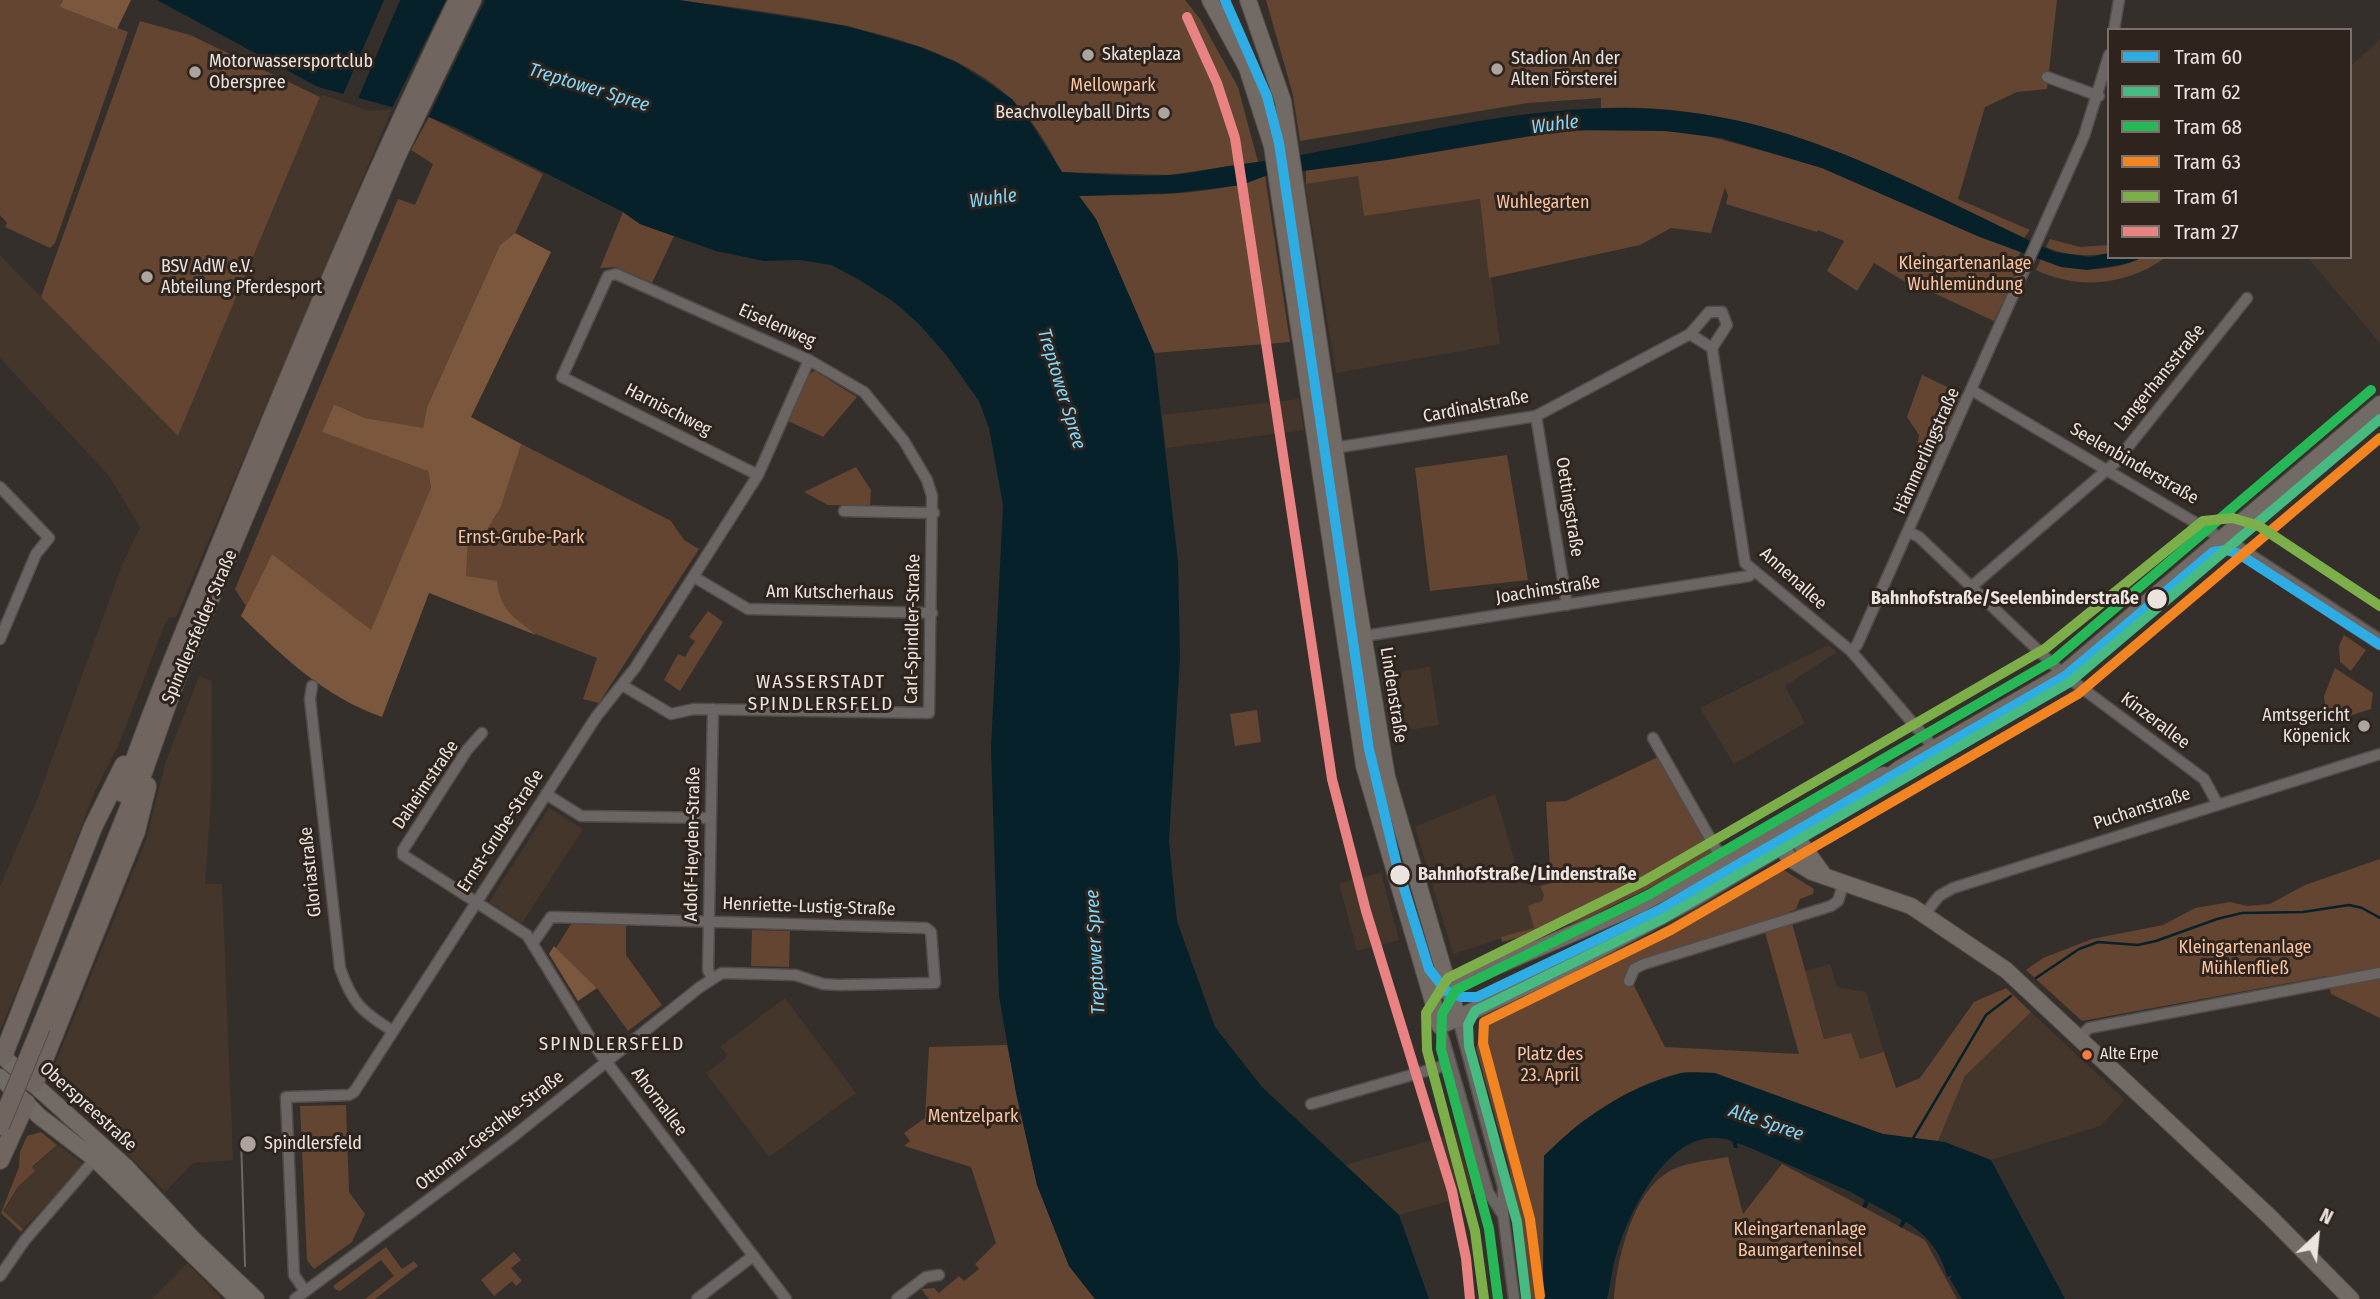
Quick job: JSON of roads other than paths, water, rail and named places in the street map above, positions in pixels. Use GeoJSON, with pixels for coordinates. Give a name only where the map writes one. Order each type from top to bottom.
{"type":"FeatureCollection","features":[{"type":"Feature","properties":{"kind":"highway"},"geometry":{"type":"LineString","coordinates":[[402,128],[458,0]]}},
{"type":"Feature","properties":{"kind":"highway"},"geometry":{"type":"LineString","coordinates":[[402,128],[472,0]]}},
{"type":"Feature","properties":{"kind":"highway","name":"Spindlersfelder Straße"},"geometry":{"type":"LineString","coordinates":[[0,1127],[36,1024],[191,629],[402,128]]}},
{"type":"Feature","properties":{"kind":"highway"},"geometry":{"type":"LineString","coordinates":[[1,1058],[97,818],[150,735]]}},
{"type":"Feature","properties":{"kind":"highway"},"geometry":{"type":"LineString","coordinates":[[34,1084],[136,831],[150,735]]}},
{"type":"Feature","properties":{"kind":"highway","name":"Spindlersfelder Straße"},"geometry":{"type":"LineString","coordinates":[[0,1100],[36,1024]]}},
{"type":"Feature","properties":{"kind":"highway"},"geometry":{"type":"LineString","coordinates":[[0,1160],[26,1102]]}},
{"type":"Feature","properties":{"kind":"main road","name":"Lindenstraße"},"geometry":{"type":"LineString","coordinates":[[1210,0],[1230,33],[1259,96],[1276,167],[1345,639],[1373,806],[1440,1026]]}},
{"type":"Feature","properties":{"kind":"main road","name":"Lindenstraße"},"geometry":{"type":"LineString","coordinates":[[1248,0],[1283,101],[1334,448],[1387,777],[1458,1019]]}},
{"type":"Feature","properties":{"kind":"main road"},"geometry":{"type":"LineString","coordinates":[[1440,1026],[1602,948],[1792,831],[1855,785],[1899,769],[2063,674],[2380,404]]}},
{"type":"Feature","properties":{"kind":"main road"},"geometry":{"type":"LineString","coordinates":[[1792,831],[1826,878]]}},
{"type":"Feature","properties":{"kind":"main road"},"geometry":{"type":"LineString","coordinates":[[1430,996],[1639,905],[1723,861],[1777,840]]}},
{"type":"Feature","properties":{"kind":"main road"},"geometry":{"type":"LineString","coordinates":[[1777,840],[1789,858],[1826,878],[1884,895],[1925,914],[2006,970],[2284,1230],[2351,1299]]}},
{"type":"Feature","properties":{"kind":"main road","name":"Oberspreestraße"},"geometry":{"type":"LineString","coordinates":[[1,1058],[34,1084],[144,1196],[237,1299]]}},
{"type":"Feature","properties":{"kind":"main road","name":"Oberspreestraße"},"geometry":{"type":"LineString","coordinates":[[0,1077],[26,1102],[144,1196],[256,1299]]}},
{"type":"Feature","properties":{"kind":"main road"},"geometry":{"type":"LineString","coordinates":[[26,1102],[34,1084]]}},
{"type":"Feature","properties":{"kind":"street"},"geometry":{"type":"LineString","coordinates":[[2113,28],[2119,0]]}},
{"type":"Feature","properties":{"kind":"street"},"geometry":{"type":"LineString","coordinates":[[2047,76],[2099,96],[2107,63]]}},
{"type":"Feature","properties":{"kind":"street","name":"Hämmerlingstraße"},"geometry":{"type":"LineString","coordinates":[[1851,651],[1857,645],[1973,391],[2099,96]]}},
{"type":"Feature","properties":{"kind":"street","name":"Eiselenweg"},"geometry":{"type":"LineString","coordinates":[[562,377],[608,276],[616,274],[809,360],[864,392],[888,418],[907,447]]}},
{"type":"Feature","properties":{"kind":"street","name":"Langerhansstraße"},"geometry":{"type":"LineString","coordinates":[[1971,587],[2107,471],[2247,298]]}},
{"type":"Feature","properties":{"kind":"street","name":"Cardinalstraße"},"geometry":{"type":"LineString","coordinates":[[1334,448],[1536,416],[1690,334],[1709,312],[1722,312],[1727,325],[1712,348]]}},
{"type":"Feature","properties":{"kind":"street"},"geometry":{"type":"LineString","coordinates":[[1690,334],[1712,348]]}},
{"type":"Feature","properties":{"kind":"street","name":"Annenallee"},"geometry":{"type":"LineString","coordinates":[[1712,348],[1745,563],[1851,651],[1935,749]]}},
{"type":"Feature","properties":{"kind":"street","name":"Ernst-Grube-Straße"},"geometry":{"type":"LineString","coordinates":[[304,1291],[294,1275],[286,1097],[349,1095],[354,1092],[596,717],[622,685],[758,475],[809,360]]}},
{"type":"Feature","properties":{"kind":"street","name":"Harnischweg"},"geometry":{"type":"LineString","coordinates":[[562,377],[758,475]]}},
{"type":"Feature","properties":{"kind":"street","name":"Seelenbinderstraße"},"geometry":{"type":"LineString","coordinates":[[1973,391],[2223,539],[2380,642]]}},
{"type":"Feature","properties":{"kind":"street","name":"Oettingstraße"},"geometry":{"type":"LineString","coordinates":[[1536,416],[1567,605]]}},
{"type":"Feature","properties":{"kind":"street","name":"Carl-Spindler-Straße"},"geometry":{"type":"LineString","coordinates":[[622,685],[665,713],[713,709],[929,713],[934,513],[927,480],[907,447]]}},
{"type":"Feature","properties":{"kind":"street"},"geometry":{"type":"LineString","coordinates":[[0,487],[49,538],[36,554],[0,639]]}},
{"type":"Feature","properties":{"kind":"street"},"geometry":{"type":"LineString","coordinates":[[844,510],[934,513]]}},
{"type":"Feature","properties":{"kind":"street","name":"Kinzerallee"},"geometry":{"type":"LineString","coordinates":[[1909,532],[1919,537],[2063,674],[2204,779],[2217,803]]}},
{"type":"Feature","properties":{"kind":"street","name":"Joachimstraße"},"geometry":{"type":"LineString","coordinates":[[1345,639],[1749,576],[1754,572]]}},
{"type":"Feature","properties":{"kind":"street","name":"Am Kutscherhaus"},"geometry":{"type":"LineString","coordinates":[[694,577],[748,609],[932,613]]}},
{"type":"Feature","properties":{"kind":"street","name":"Gloriastraße"},"geometry":{"type":"LineString","coordinates":[[312,686],[310,699],[340,968],[349,993],[359,1007],[393,1031]]}},
{"type":"Feature","properties":{"kind":"street","name":"Adolf-Heyden-Straße"},"geometry":{"type":"LineString","coordinates":[[712,978],[708,970],[713,709]]}},
{"type":"Feature","properties":{"kind":"street","name":"Daheimstraße"},"geometry":{"type":"LineString","coordinates":[[475,903],[407,859],[403,850],[467,750],[482,733]]}},
{"type":"Feature","properties":{"kind":"street"},"geometry":{"type":"LineString","coordinates":[[1653,738],[1723,861]]}},
{"type":"Feature","properties":{"kind":"street","name":"Puchanstraße"},"geometry":{"type":"LineString","coordinates":[[1925,914],[1939,896],[1953,888],[2380,754]]}},
{"type":"Feature","properties":{"kind":"street"},"geometry":{"type":"LineString","coordinates":[[546,794],[580,816],[711,818]]}},
{"type":"Feature","properties":{"kind":"street"},"geometry":{"type":"LineString","coordinates":[[1629,981],[1634,968],[1644,964],[1831,906],[1838,901],[1843,885]]}},
{"type":"Feature","properties":{"kind":"street","name":"Ahornallee"},"geometry":{"type":"LineString","coordinates":[[475,903],[527,935],[607,1062],[786,1299]]}},
{"type":"Feature","properties":{"kind":"street","name":"Henriette-Lustig-Straße"},"geometry":{"type":"LineString","coordinates":[[533,943],[551,917],[926,928],[931,932],[935,984],[932,986],[823,984],[794,975],[776,974],[722,974],[712,978]]}},
{"type":"Feature","properties":{"kind":"street"},"geometry":{"type":"LineString","coordinates":[[2078,1038],[2089,1028],[2380,973]]}},
{"type":"Feature","properties":{"kind":"street","name":"Ottomar-Geschke-Straße"},"geometry":{"type":"LineString","coordinates":[[295,1299],[488,1156],[712,978]]}},
{"type":"Feature","properties":{"kind":"street","name":"Lindenstraße"},"geometry":{"type":"LineString","coordinates":[[1458,1019],[1499,1167],[1514,1299]]}},
{"type":"Feature","properties":{"kind":"street","name":"Lindenstraße"},"geometry":{"type":"LineString","coordinates":[[1440,1026],[1488,1192],[1503,1214]]}},
{"type":"Feature","properties":{"kind":"street"},"geometry":{"type":"LineString","coordinates":[[1311,1104],[1450,1064]]}},
{"type":"Feature","properties":{"kind":"street"},"geometry":{"type":"LineString","coordinates":[[0,1276],[25,1240],[95,1159]]}},
{"type":"Feature","properties":{"kind":"street"},"geometry":{"type":"LineString","coordinates":[[697,1299],[753,1256]]}},
{"type":"Feature","properties":{"kind":"street"},"geometry":{"type":"LineString","coordinates":[[897,1299],[926,1277],[939,1275]]}},
{"type":"Feature","properties":{"kind":"water"},"geometry":{"type":"Polygon","coordinates":[[[157,0],[679,0],[847,26],[920,47],[956,62],[987,82],[1012,99],[1029,120],[1062,172],[1155,176],[1176,174],[1516,115],[1629,108],[1686,112],[1735,120],[1830,149],[1921,188],[2055,252],[2090,257],[2107,253],[2107,259],[2139,259],[2087,270],[2061,267],[1980,237],[1822,168],[1721,138],[1666,131],[1567,130],[1387,160],[1265,176],[1242,185],[1175,193],[1079,196],[1096,219],[1154,353],[1178,561],[1180,657],[1169,841],[1177,921],[1215,1027],[1262,1087],[1399,1215],[1429,1299],[1095,1299],[1069,1266],[1037,1185],[1016,1093],[999,996],[991,748],[1003,505],[989,428],[979,401],[947,356],[918,323],[894,302],[831,265],[800,260],[764,261],[716,251],[640,224],[623,212],[454,127],[429,117],[318,87],[157,0]]]}},
{"type":"Feature","properties":{"kind":"water","name":"Alte Spree"},"geometry":{"type":"Polygon","coordinates":[[[1682,1073],[1715,1073],[1883,1134],[1945,1142],[1991,1160],[2065,1299],[1962,1299],[1950,1279],[1952,1275],[1947,1277],[1932,1245],[1906,1222],[1902,1228],[1899,1226],[1902,1220],[1869,1202],[1866,1208],[1862,1207],[1865,1200],[1851,1192],[1746,1146],[1737,1143],[1738,1148],[1734,1148],[1732,1141],[1711,1138],[1691,1143],[1673,1155],[1644,1192],[1617,1252],[1607,1299],[1543,1299],[1544,1156],[1588,1117],[1622,1096],[1682,1073]]]}},
{"type":"Feature","properties":{"kind":"waterway","name":"Alte Erpe"},"geometry":{"type":"LineString","coordinates":[[2036,978],[2079,949],[2098,942],[2138,945],[2242,913],[2303,912],[2349,905],[2362,908],[2380,918]]}},
{"type":"Feature","properties":{"kind":"waterway","name":"Alte Erpe"},"geometry":{"type":"LineString","coordinates":[[1912,1140],[1986,1015],[2011,996]]}},
{"type":"Feature","properties":{"kind":"tram line","name":"60"},"geometry":{"type":"LineString","coordinates":[[1225,0],[1267,96],[1279,143],[1369,749],[1396,862],[1429,969],[1446,991],[1462,997],[1477,997],[1659,910],[2065,676],[2213,552],[2227,550],[2239,554],[2380,645]]}},
{"type":"Feature","properties":{"kind":"tram line","name":"27"},"geometry":{"type":"LineString","coordinates":[[1187,17],[1217,83],[1235,138],[1332,779],[1366,911],[1452,1191],[1466,1258],[1470,1299]]}},
{"type":"Feature","properties":{"kind":"tram line","name":"68"},"geometry":{"type":"LineString","coordinates":[[1498,1299],[1489,1229],[1441,1049],[1442,1014],[1456,990],[1650,894],[2054,660],[2371,390]]}},
{"type":"Feature","properties":{"kind":"tram line","name":"62"},"geometry":{"type":"LineString","coordinates":[[1526,1297],[1517,1222],[1469,1046],[1468,1025],[1475,1011],[1664,918],[2070,682],[2380,419]]}},
{"type":"Feature","properties":{"kind":"tram line","name":"63"},"geometry":{"type":"LineString","coordinates":[[1540,1296],[1530,1219],[1483,1043],[1484,1022],[1671,930],[2078,694],[2380,438]]}},
{"type":"Feature","properties":{"kind":"tram line","name":"61"},"geometry":{"type":"LineString","coordinates":[[1484,1299],[1475,1231],[1427,1050],[1426,1013],[1448,978],[1644,881],[2046,648],[2203,521],[2233,518],[2259,526],[2380,606]]}},
{"type":"Feature","properties":{"kind":"tram line"},"geometry":{"type":"LineString","coordinates":[[241,1138],[245,1266]]}},
{"type":"Feature","properties":{"kind":"place","name":"Skateplaza"},"geometry":{"type":"Point","coordinates":[1088,55]}},
{"type":"Feature","properties":{"kind":"place","name":"Stadion An der Alten Försterei"},"geometry":{"type":"Point","coordinates":[1497,69]}},
{"type":"Feature","properties":{"kind":"place","name":"Motorwassersportclub Oberspree"},"geometry":{"type":"Point","coordinates":[195,72]}},
{"type":"Feature","properties":{"kind":"place","name":"Beachvolleyball Dirts"},"geometry":{"type":"Point","coordinates":[1164,113]}},
{"type":"Feature","properties":{"kind":"place","name":"BSV AdW e.V. Abteilung Pferdesport"},"geometry":{"type":"Point","coordinates":[147,277]}},
{"type":"Feature","properties":{"kind":"place","name":"Bahnhofstraße/Seelenbinderstraße"},"geometry":{"type":"Point","coordinates":[2157,599]}},
{"type":"Feature","properties":{"kind":"place","name":"Amtsgericht Köpenick"},"geometry":{"type":"Point","coordinates":[2364,726]}},
{"type":"Feature","properties":{"kind":"place","name":"Bahnhofstraße/Lindenstraße"},"geometry":{"type":"Point","coordinates":[1400,875]}},
{"type":"Feature","properties":{"kind":"place","name":"Alte Erpe"},"geometry":{"type":"Point","coordinates":[2087,1055]}},
{"type":"Feature","properties":{"kind":"place","name":"Spindlersfeld"},"geometry":{"type":"Point","coordinates":[248,1144]}},
{"type":"Feature","properties":{"kind":"district","name":"WASSERSTADT SPINDLERSFELD"},"geometry":{"type":"Point","coordinates":[821,694]}},
{"type":"Feature","properties":{"kind":"district","name":"SPINDLERSFELD"},"geometry":{"type":"Point","coordinates":[612,1045]}},
{"type":"Feature","properties":{"kind":"park label","name":"Mellowpark"},"geometry":{"type":"Point","coordinates":[1113,86]}},
{"type":"Feature","properties":{"kind":"park label","name":"Wuhlegarten"},"geometry":{"type":"Point","coordinates":[1543,203]}},
{"type":"Feature","properties":{"kind":"park label","name":"Kleingartenanlage Wuhlemündung"},"geometry":{"type":"Point","coordinates":[1965,274]}},
{"type":"Feature","properties":{"kind":"park label","name":"Ernst-Grube-Park"},"geometry":{"type":"Point","coordinates":[521,538]}},
{"type":"Feature","properties":{"kind":"park label","name":"Kleingartenanlage Mühlenfließ"},"geometry":{"type":"Point","coordinates":[2245,958]}},
{"type":"Feature","properties":{"kind":"park label","name":"Platz des 23. April"},"geometry":{"type":"Point","coordinates":[1550,1065]}},
{"type":"Feature","properties":{"kind":"park label","name":"Mentzelpark"},"geometry":{"type":"Point","coordinates":[973,1117]}},
{"type":"Feature","properties":{"kind":"park label","name":"Kleingartenanlage Baumgarteninsel"},"geometry":{"type":"Point","coordinates":[1800,1240]}},
{"type":"Feature","properties":{"kind":"water label","name":"Treptower Spree"},"geometry":{"type":"Point","coordinates":[589,88]}},
{"type":"Feature","properties":{"kind":"water label","name":"Wuhle"},"geometry":{"type":"Point","coordinates":[1555,125]}},
{"type":"Feature","properties":{"kind":"water label","name":"Wuhle"},"geometry":{"type":"Point","coordinates":[993,199]}},
{"type":"Feature","properties":{"kind":"water label","name":"Treptower Spree"},"geometry":{"type":"Point","coordinates":[1061,389]}},
{"type":"Feature","properties":{"kind":"water label","name":"Treptower Spree"},"geometry":{"type":"Point","coordinates":[1096,952]}}]}
